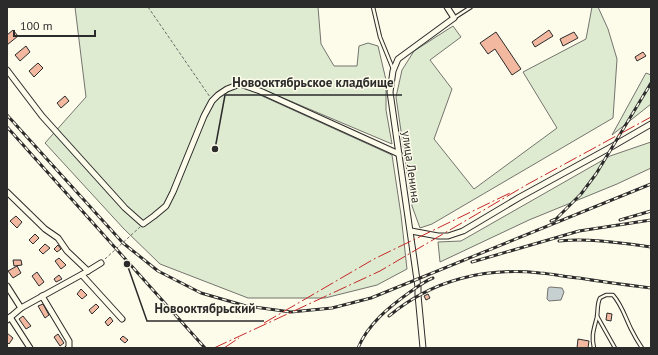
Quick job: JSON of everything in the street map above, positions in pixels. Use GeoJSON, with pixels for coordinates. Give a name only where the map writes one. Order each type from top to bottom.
{"type":"FeatureCollection","features":[{"type":"Feature","properties":{"kind":"street"},"geometry":{"type":"LineString","coordinates":[[447,7],[454,18]]}},
{"type":"Feature","properties":{"kind":"street","name":"улица Ленина"},"geometry":{"type":"LineString","coordinates":[[423,348],[418,287],[411,231],[390,92],[393,71],[398,60],[454,18]]}},
{"type":"Feature","properties":{"kind":"street"},"geometry":{"type":"LineString","coordinates":[[7,70],[42,116],[125,208],[144,224],[166,206],[204,116],[212,101],[227,89],[240,84],[260,91],[399,154]]}},
{"type":"Feature","properties":{"kind":"street"},"geometry":{"type":"LineString","coordinates":[[411,231],[438,236],[448,236],[463,232],[520,197],[651,124]]}},
{"type":"Feature","properties":{"kind":"street"},"geometry":{"type":"LineString","coordinates":[[7,192],[45,229],[58,238],[67,251],[88,271]]}},
{"type":"Feature","properties":{"kind":"street"},"geometry":{"type":"LineString","coordinates":[[30,348],[8,318],[21,308],[101,263]]}},
{"type":"Feature","properties":{"kind":"street"},"geometry":{"type":"LineString","coordinates":[[82,274],[122,319]]}},
{"type":"Feature","properties":{"kind":"street"},"geometry":{"type":"LineString","coordinates":[[7,286],[21,308]]}},
{"type":"Feature","properties":{"kind":"street"},"geometry":{"type":"LineString","coordinates":[[42,296],[69,341],[68,348]]}},
{"type":"Feature","properties":{"kind":"lane"},"geometry":{"type":"LineString","coordinates":[[373,7],[380,37],[393,71]]}},
{"type":"Feature","properties":{"kind":"lane"},"geometry":{"type":"LineString","coordinates":[[454,18],[471,7]]}},
{"type":"Feature","properties":{"kind":"lane"},"geometry":{"type":"LineString","coordinates":[[594,348],[593,331],[597,316],[597,305],[600,298],[606,294],[613,295],[619,301],[631,330],[642,348]]}},
{"type":"Feature","properties":{"kind":"lane"},"geometry":{"type":"LineString","coordinates":[[597,316],[616,348]]}},
{"type":"Feature","properties":{"kind":"path"},"geometry":{"type":"LineString","coordinates":[[148,7],[212,101]]}},
{"type":"Feature","properties":{"kind":"path"},"geometry":{"type":"LineString","coordinates":[[101,263],[144,224]]}},
{"type":"Feature","properties":{"kind":"green space"},"geometry":{"type":"Polygon","coordinates":[[[75,7],[318,7],[321,44],[334,66],[357,66],[359,46],[368,43],[378,46],[386,80],[386,110],[392,144],[257,87],[260,95],[392,155],[407,269],[377,285],[325,298],[248,298],[160,264],[124,229],[45,143],[86,97],[75,7]]]}},
{"type":"Feature","properties":{"kind":"green space"},"geometry":{"type":"Polygon","coordinates":[[[592,7],[598,7],[608,29],[617,59],[613,118],[432,224],[420,228],[412,206],[396,97],[402,70],[414,51],[453,26],[461,37],[430,60],[452,89],[434,139],[474,189],[557,128],[523,72],[586,39],[592,7]]]}},
{"type":"Feature","properties":{"kind":"green space"},"geometry":{"type":"Polygon","coordinates":[[[646,73],[651,75],[651,104],[612,135],[646,73]]]}},
{"type":"Feature","properties":{"kind":"green space"},"geometry":{"type":"Polygon","coordinates":[[[651,142],[651,168],[617,184],[529,220],[440,262],[438,242],[461,241],[610,156],[651,142]]]}},
{"type":"Feature","properties":{"kind":"shaded area"},"geometry":{"type":"Polygon","coordinates":[[[548,288],[562,288],[564,292],[561,300],[549,301],[547,299],[548,288]]]}},
{"type":"Feature","properties":{"kind":"building"},"geometry":{"type":"Polygon","coordinates":[[[13,30],[18,36],[7,45],[7,35],[13,30]]]}},
{"type":"Feature","properties":{"kind":"building"},"geometry":{"type":"Polygon","coordinates":[[[549,30],[553,36],[535,47],[532,42],[549,30]]]}},
{"type":"Feature","properties":{"kind":"building"},"geometry":{"type":"Polygon","coordinates":[[[496,32],[521,69],[512,75],[495,49],[488,54],[480,43],[496,32]]]}},
{"type":"Feature","properties":{"kind":"building"},"geometry":{"type":"Polygon","coordinates":[[[574,32],[578,38],[563,46],[560,39],[574,32]]]}},
{"type":"Feature","properties":{"kind":"building"},"geometry":{"type":"Polygon","coordinates":[[[26,46],[30,52],[20,61],[15,55],[26,46]]]}},
{"type":"Feature","properties":{"kind":"building"},"geometry":{"type":"Polygon","coordinates":[[[643,52],[646,56],[637,61],[635,57],[643,52]]]}},
{"type":"Feature","properties":{"kind":"building"},"geometry":{"type":"Polygon","coordinates":[[[38,63],[43,68],[34,77],[29,71],[38,63]]]}},
{"type":"Feature","properties":{"kind":"building"},"geometry":{"type":"Polygon","coordinates":[[[65,96],[69,101],[61,108],[57,103],[65,96]]]}},
{"type":"Feature","properties":{"kind":"building"},"geometry":{"type":"Polygon","coordinates":[[[16,216],[22,222],[17,228],[10,221],[16,216]]]}},
{"type":"Feature","properties":{"kind":"building"},"geometry":{"type":"Polygon","coordinates":[[[35,234],[39,238],[33,244],[29,240],[35,234]]]}},
{"type":"Feature","properties":{"kind":"building"},"geometry":{"type":"Polygon","coordinates":[[[45,244],[50,248],[43,254],[39,250],[45,244]]]}},
{"type":"Feature","properties":{"kind":"building"},"geometry":{"type":"Polygon","coordinates":[[[58,245],[61,249],[57,252],[54,249],[58,245]]]}},
{"type":"Feature","properties":{"kind":"building"},"geometry":{"type":"Polygon","coordinates":[[[59,258],[66,265],[61,269],[55,261],[59,258]]]}},
{"type":"Feature","properties":{"kind":"building"},"geometry":{"type":"Polygon","coordinates":[[[13,260],[21,260],[22,265],[14,266],[13,260]]]}},
{"type":"Feature","properties":{"kind":"building"},"geometry":{"type":"Polygon","coordinates":[[[17,266],[21,273],[13,278],[8,271],[17,266]]]}},
{"type":"Feature","properties":{"kind":"building"},"geometry":{"type":"Polygon","coordinates":[[[37,272],[44,282],[39,286],[32,276],[37,272]]]}},
{"type":"Feature","properties":{"kind":"building"},"geometry":{"type":"Polygon","coordinates":[[[59,275],[62,279],[56,282],[54,279],[59,275]]]}},
{"type":"Feature","properties":{"kind":"building"},"geometry":{"type":"Polygon","coordinates":[[[81,289],[87,295],[82,299],[77,294],[81,289]]]}},
{"type":"Feature","properties":{"kind":"building"},"geometry":{"type":"Polygon","coordinates":[[[428,294],[430,298],[426,300],[424,296],[428,294]]]}},
{"type":"Feature","properties":{"kind":"building"},"geometry":{"type":"Polygon","coordinates":[[[43,304],[49,315],[45,318],[38,306],[43,304]]]}},
{"type":"Feature","properties":{"kind":"building"},"geometry":{"type":"Polygon","coordinates":[[[96,304],[99,307],[92,314],[89,310],[96,304]]]}},
{"type":"Feature","properties":{"kind":"building"},"geometry":{"type":"Polygon","coordinates":[[[607,313],[612,314],[611,321],[606,320],[607,313]]]}},
{"type":"Feature","properties":{"kind":"building"},"geometry":{"type":"Polygon","coordinates":[[[23,316],[31,326],[26,329],[19,319],[23,316]]]}},
{"type":"Feature","properties":{"kind":"building"},"geometry":{"type":"Polygon","coordinates":[[[110,317],[113,321],[108,326],[105,322],[110,317]]]}},
{"type":"Feature","properties":{"kind":"building"},"geometry":{"type":"Polygon","coordinates":[[[7,333],[13,338],[9,344],[7,342],[7,333]]]}},
{"type":"Feature","properties":{"kind":"building"},"geometry":{"type":"Polygon","coordinates":[[[58,334],[64,343],[60,346],[54,337],[58,334]]]}},
{"type":"Feature","properties":{"kind":"building"},"geometry":{"type":"Polygon","coordinates":[[[123,336],[128,340],[125,343],[120,339],[123,336]]]}},
{"type":"Feature","properties":{"kind":"building"},"geometry":{"type":"Polygon","coordinates":[[[578,339],[589,341],[588,348],[577,348],[578,339]]]}},
{"type":"Feature","properties":{"kind":"railway"},"geometry":{"type":"LineString","coordinates":[[551,221],[556,219],[581,194],[596,174],[651,83]]}},
{"type":"Feature","properties":{"kind":"railway"},"geometry":{"type":"LineString","coordinates":[[7,115],[123,243],[158,271],[201,293],[246,306],[291,312],[332,308],[371,298],[651,184]]}},
{"type":"Feature","properties":{"kind":"railway"},"geometry":{"type":"LineString","coordinates":[[7,127],[205,348]]}},
{"type":"Feature","properties":{"kind":"railway"},"geometry":{"type":"LineString","coordinates":[[620,220],[651,211]]}},
{"type":"Feature","properties":{"kind":"railway"},"geometry":{"type":"LineString","coordinates":[[472,262],[579,231],[651,220]]}},
{"type":"Feature","properties":{"kind":"railway"},"geometry":{"type":"LineString","coordinates":[[559,241],[594,241],[651,247]]}},
{"type":"Feature","properties":{"kind":"railway"},"geometry":{"type":"LineString","coordinates":[[389,316],[423,293],[441,285],[479,274],[499,272],[545,273],[651,288]]}},
{"type":"Feature","properties":{"kind":"railway"},"geometry":{"type":"LineString","coordinates":[[358,348],[367,331],[387,310],[418,286],[433,278]]}},
{"type":"Feature","properties":{"kind":"power"},"geometry":{"type":"LineString","coordinates":[[214,348],[380,271],[528,184],[651,117]]}},
{"type":"Feature","properties":{"kind":"power"},"geometry":{"type":"LineString","coordinates":[[264,323],[374,259],[510,193]]}},
{"type":"Feature","properties":{"kind":"power"},"geometry":{"type":"LineString","coordinates":[[224,348],[239,338]]}},
{"type":"Feature","properties":{"kind":"place","name":"Новооктябрьское кладбище"},"geometry":{"type":"Point","coordinates":[215,149]}},
{"type":"Feature","properties":{"kind":"place","name":"Новооктябрьский"},"geometry":{"type":"Point","coordinates":[127,264]}}]}
